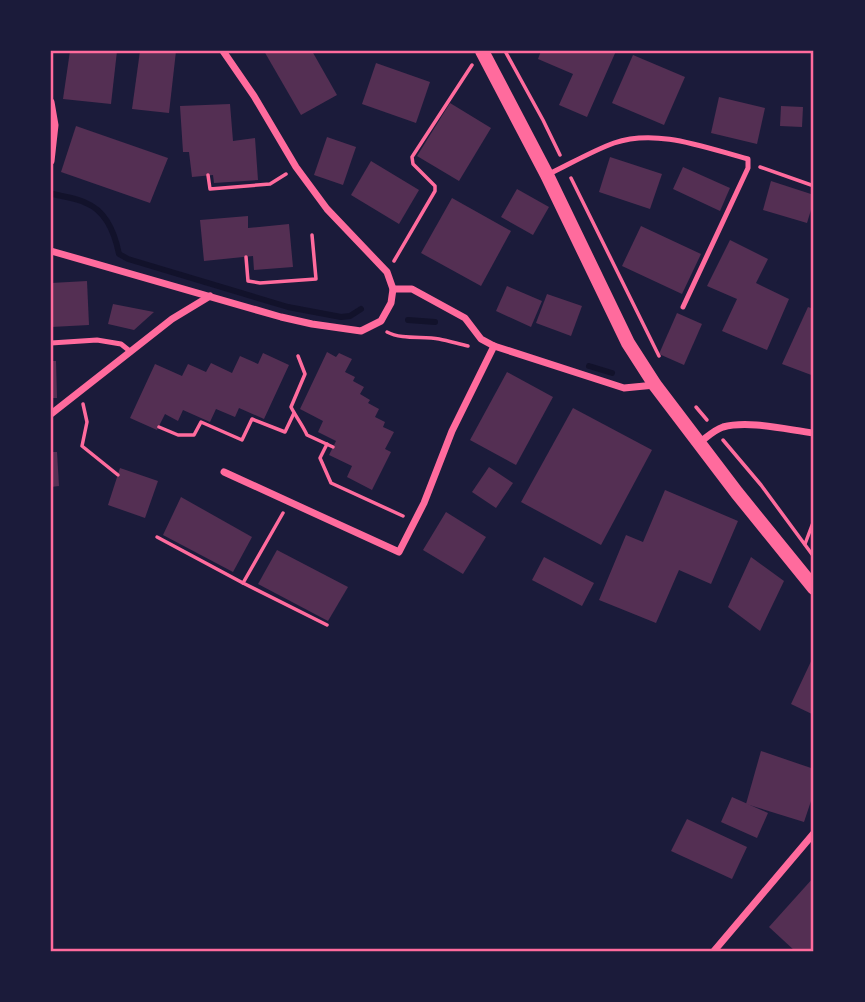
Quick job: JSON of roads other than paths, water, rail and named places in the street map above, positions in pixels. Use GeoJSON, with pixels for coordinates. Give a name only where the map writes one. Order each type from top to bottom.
{"type":"FeatureCollection","features":[{"type":"Feature","properties":{"kind":"main road"},"geometry":{"type":"LineString","coordinates":[[482,51],[547,175],[628,343],[654,386],[814,588]]}},
{"type":"Feature","properties":{"kind":"street"},"geometry":{"type":"LineString","coordinates":[[51,251],[285,318],[361,331],[379,322],[391,303],[393,289],[387,272],[327,209],[296,167],[254,96],[223,51]]}},
{"type":"Feature","properties":{"kind":"street"},"geometry":{"type":"LineString","coordinates":[[51,102],[55,125],[51,161]]}},
{"type":"Feature","properties":{"kind":"street"},"geometry":{"type":"LineString","coordinates":[[393,289],[412,289],[465,318],[492,349],[624,388],[654,386]]}},
{"type":"Feature","properties":{"kind":"street"},"geometry":{"type":"LineString","coordinates":[[51,414],[172,319],[210,296]]}},
{"type":"Feature","properties":{"kind":"street"},"geometry":{"type":"LineString","coordinates":[[224,472],[399,552],[424,503],[452,431],[492,349]]}},
{"type":"Feature","properties":{"kind":"street"},"geometry":{"type":"LineString","coordinates":[[699,443],[725,427],[750,425],[814,433]]}},
{"type":"Feature","properties":{"kind":"street"},"geometry":{"type":"LineString","coordinates":[[714,951],[814,833]]}},
{"type":"Feature","properties":{"kind":"lane"},"geometry":{"type":"LineString","coordinates":[[547,175],[615,143],[636,138],[658,137],[748,159],[748,168],[683,307]]}},
{"type":"Feature","properties":{"kind":"lane"},"geometry":{"type":"LineString","coordinates":[[51,343],[97,340],[121,344],[131,352]]}},
{"type":"Feature","properties":{"kind":"waterway"},"geometry":{"type":"LineString","coordinates":[[53,194],[82,201],[99,212],[112,231],[119,254],[128,259],[288,307],[341,317],[350,316],[361,309]]}},
{"type":"Feature","properties":{"kind":"waterway"},"geometry":{"type":"LineString","coordinates":[[408,320],[435,322]]}},
{"type":"Feature","properties":{"kind":"waterway"},"geometry":{"type":"LineString","coordinates":[[589,366],[612,373]]}}]}
